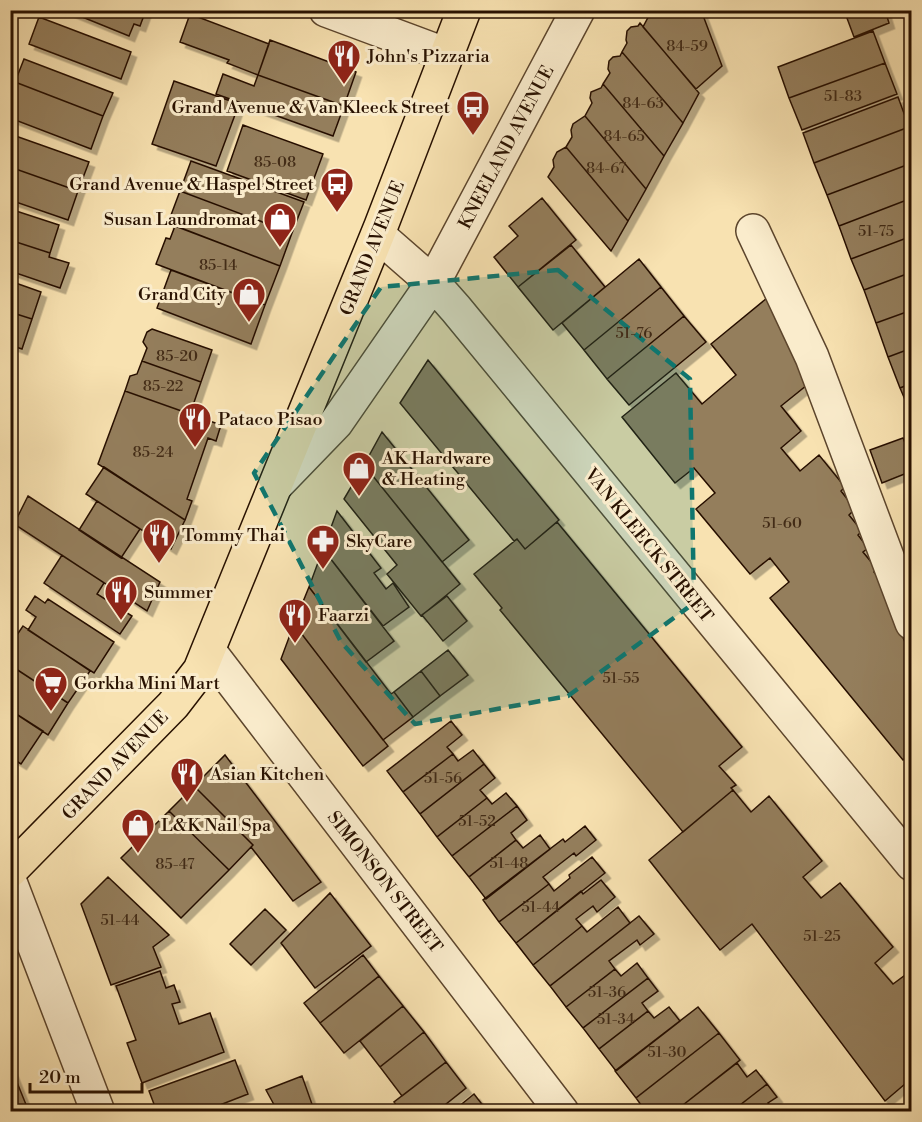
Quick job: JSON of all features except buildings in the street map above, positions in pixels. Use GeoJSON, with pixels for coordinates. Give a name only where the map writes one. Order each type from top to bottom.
{"type":"FeatureCollection","features":[{"type":"Feature","properties":{"kind":"main road","name":"GRAND AVENUE"},"geometry":{"type":"LineString","coordinates":[[10,872],[173,705],[200,670],[378,235],[464,10]]}},
{"type":"Feature","properties":{"kind":"street"},"geometry":{"type":"LineString","coordinates":[[326,10],[447,55]]}},
{"type":"Feature","properties":{"kind":"street","name":"KNEELAND AVENUE"},"geometry":{"type":"LineString","coordinates":[[433,283],[578,10]]}},
{"type":"Feature","properties":{"kind":"street"},"geometry":{"type":"LineString","coordinates":[[753,231],[812,357],[912,623]]}},
{"type":"Feature","properties":{"kind":"street","name":"VAN KLEECK STREET"},"geometry":{"type":"LineString","coordinates":[[378,235],[433,283],[912,864]]}},
{"type":"Feature","properties":{"kind":"street","name":"GRAND AVENUE"},"geometry":{"type":"LineString","coordinates":[[277,484],[336,423],[433,283]]}},
{"type":"Feature","properties":{"kind":"street","name":"SIMONSON STREET"},"geometry":{"type":"LineString","coordinates":[[209,651],[561,1112]]}},
{"type":"Feature","properties":{"kind":"street"},"geometry":{"type":"LineString","coordinates":[[10,882],[98,1112]]}},
{"type":"Feature","properties":{"kind":"highlighted area"},"geometry":{"type":"Polygon","coordinates":[[[558,270],[690,379],[694,603],[568,696],[415,724],[341,642],[254,473],[381,287],[558,270]]]}},
{"type":"Feature","properties":{"kind":"place","name":"John's Pizzaria"},"geometry":{"type":"Point","coordinates":[344,85]}},
{"type":"Feature","properties":{"kind":"place","name":"Grand Avenue & Van Kleeck Street"},"geometry":{"type":"Point","coordinates":[473,136]}},
{"type":"Feature","properties":{"kind":"place","name":"Grand Avenue & Haspel Street"},"geometry":{"type":"Point","coordinates":[337,213]}},
{"type":"Feature","properties":{"kind":"place","name":"Susan Laundromat"},"geometry":{"type":"Point","coordinates":[280,248]}},
{"type":"Feature","properties":{"kind":"place","name":"Grand City"},"geometry":{"type":"Point","coordinates":[249,323]}},
{"type":"Feature","properties":{"kind":"place","name":"Pataco Pisao"},"geometry":{"type":"Point","coordinates":[195,448]}},
{"type":"Feature","properties":{"kind":"place","name":"AK Hardware & Heating"},"geometry":{"type":"Point","coordinates":[359,497]}},
{"type":"Feature","properties":{"kind":"place","name":"Tommy Thai"},"geometry":{"type":"Point","coordinates":[159,564]}},
{"type":"Feature","properties":{"kind":"place","name":"SkyCare"},"geometry":{"type":"Point","coordinates":[323,570]}},
{"type":"Feature","properties":{"kind":"place","name":"Summer"},"geometry":{"type":"Point","coordinates":[121,621]}},
{"type":"Feature","properties":{"kind":"place","name":"Faarzi"},"geometry":{"type":"Point","coordinates":[295,644]}},
{"type":"Feature","properties":{"kind":"place","name":"Gorkha Mini Mart"},"geometry":{"type":"Point","coordinates":[51,712]}},
{"type":"Feature","properties":{"kind":"place","name":"Asian Kitchen"},"geometry":{"type":"Point","coordinates":[187,803]}},
{"type":"Feature","properties":{"kind":"place","name":"L&K Nail Spa"},"geometry":{"type":"Point","coordinates":[138,854]}}]}
